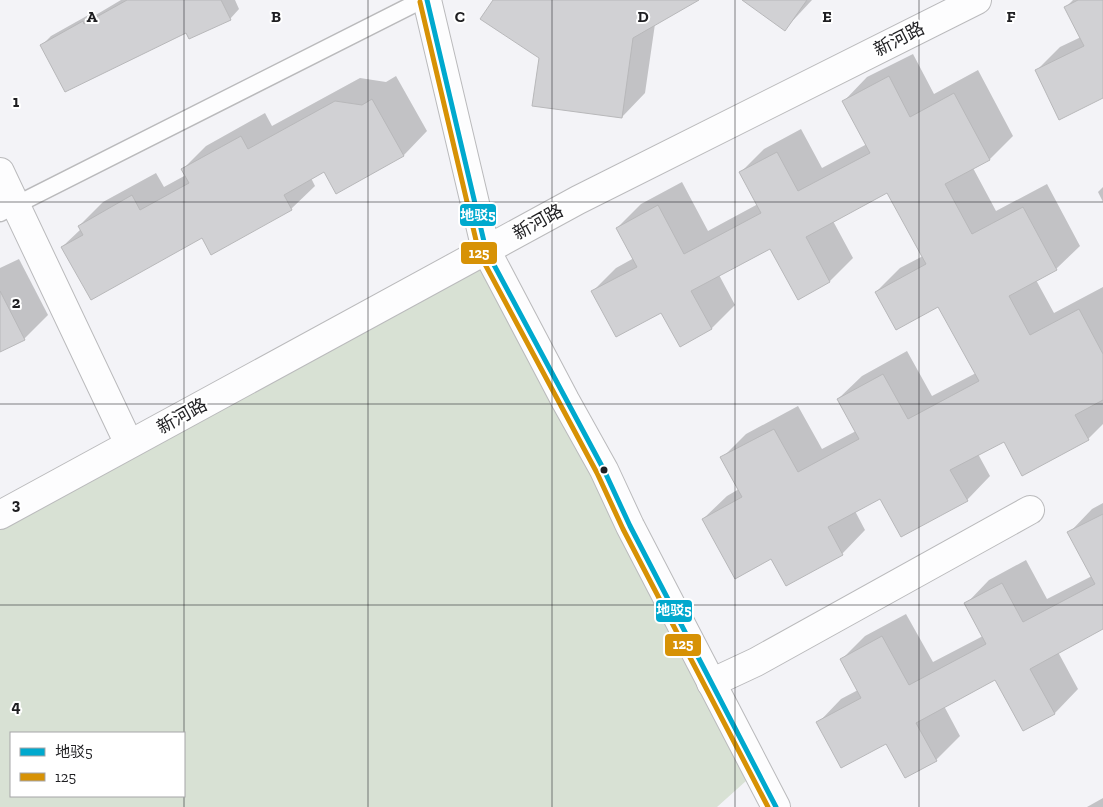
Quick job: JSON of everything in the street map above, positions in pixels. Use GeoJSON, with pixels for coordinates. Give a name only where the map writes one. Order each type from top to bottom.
{"type":"FeatureCollection","features":[{"type":"Feature","properties":{"kind":"street"},"geometry":{"type":"LineString","coordinates":[[427,0],[486,250],[564,400],[604,470],[630,526],[776,807]]}},
{"type":"Feature","properties":{"kind":"street","name":"新河路"},"geometry":{"type":"LineString","coordinates":[[0,515],[578,200],[977,0]]}},
{"type":"Feature","properties":{"kind":"street"},"geometry":{"type":"LineString","coordinates":[[0,172],[8,208],[129,444]]}},
{"type":"Feature","properties":{"kind":"street"},"geometry":{"type":"LineString","coordinates":[[711,682],[756,662],[1030,510]]}},
{"type":"Feature","properties":{"kind":"lane"},"geometry":{"type":"LineString","coordinates":[[8,208],[422,0]]}},
{"type":"Feature","properties":{"kind":"shaded area"},"geometry":{"type":"Polygon","coordinates":[[[483,252],[746,781],[717,807],[0,807],[0,514],[483,252]]]}},
{"type":"Feature","properties":{"kind":"building"},"geometry":{"type":"Polygon","coordinates":[[[127,0],[221,0],[231,20],[189,39],[186,33],[65,92],[40,45],[83,21],[84,24],[127,0]]]}},
{"type":"Feature","properties":{"kind":"building"},"geometry":{"type":"Polygon","coordinates":[[[493,0],[699,0],[633,38],[622,118],[532,106],[539,58],[480,19],[493,0]]]}},
{"type":"Feature","properties":{"kind":"building"},"geometry":{"type":"Polygon","coordinates":[[[742,0],[807,0],[785,31],[742,0]]]}},
{"type":"Feature","properties":{"kind":"building"},"geometry":{"type":"Polygon","coordinates":[[[1078,0],[1103,0],[1103,98],[1059,120],[1035,70],[1084,46],[1064,7],[1078,0]]]}},
{"type":"Feature","properties":{"kind":"building"},"geometry":{"type":"Polygon","coordinates":[[[889,76],[910,117],[954,93],[990,160],[945,184],[972,234],[1023,207],[1057,270],[1009,296],[1030,335],[1079,309],[1103,354],[1103,400],[1075,415],[1089,440],[1022,476],[1004,442],[950,470],[968,501],[901,537],[880,499],[828,527],[843,555],[786,586],[771,559],[735,579],[702,519],[742,497],[720,457],[774,429],[798,472],[859,439],[837,399],[883,374],[908,419],[979,381],[938,307],[896,330],[875,292],[926,264],[887,193],[806,237],[830,282],[798,300],[770,249],[691,291],[712,329],[680,347],[661,313],[616,337],[591,291],[637,267],[616,228],[658,205],[684,254],[761,213],[739,172],[777,152],[798,191],[870,153],[842,101],[889,76]]]}},
{"type":"Feature","properties":{"kind":"building"},"geometry":{"type":"Polygon","coordinates":[[[372,99],[404,156],[336,194],[324,172],[284,195],[292,210],[211,255],[202,238],[91,300],[61,247],[83,235],[78,226],[132,195],[140,210],[189,183],[181,169],[241,136],[248,149],[335,101],[362,105],[372,99]]]}},
{"type":"Feature","properties":{"kind":"building"},"geometry":{"type":"Polygon","coordinates":[[[0,291],[25,340],[0,352],[0,291]]]}},
{"type":"Feature","properties":{"kind":"building"},"geometry":{"type":"Polygon","coordinates":[[[1103,514],[1103,629],[1030,669],[1055,714],[1023,731],[995,680],[916,723],[937,761],[905,778],[886,744],[841,768],[816,722],[861,698],[840,659],[882,636],[909,685],[986,644],[964,603],[1002,583],[1023,622],[1095,584],[1067,532],[1103,514]]]}},
{"type":"Feature","properties":{"kind":"transit line","name":"地驳5"},"geometry":{"type":"LineString","coordinates":[[427,0],[486,250],[604,470],[630,526],[776,807]]}},
{"type":"Feature","properties":{"kind":"transit line","name":"125"},"geometry":{"type":"LineString","coordinates":[[420,2],[479,253],[597,473],[623,529],[768,807]]}}]}
